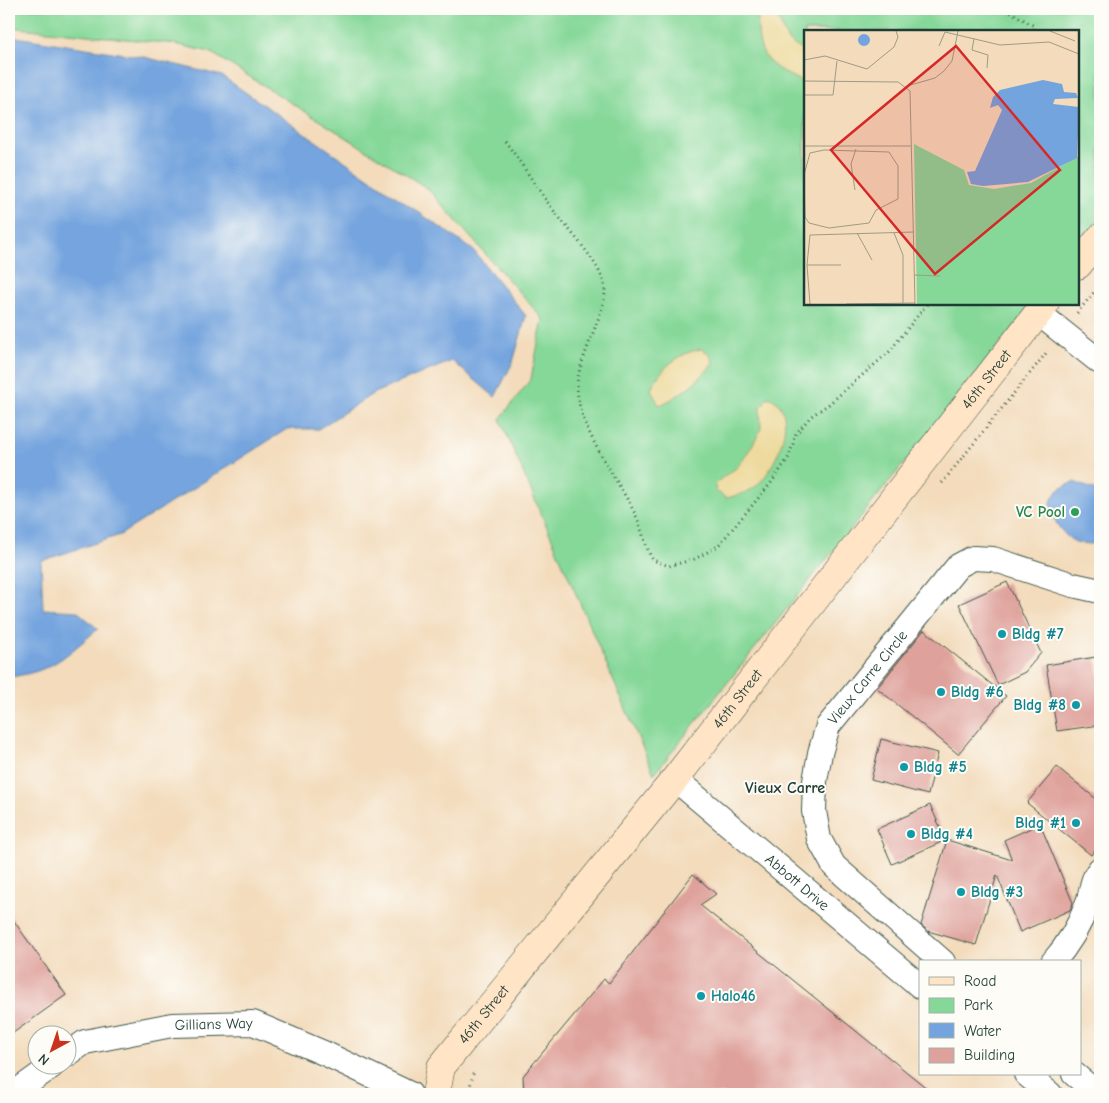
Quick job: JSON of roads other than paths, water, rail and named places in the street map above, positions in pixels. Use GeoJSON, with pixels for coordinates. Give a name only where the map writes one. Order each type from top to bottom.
{"type":"FeatureCollection","features":[{"type":"Feature","properties":{"kind":"street"},"geometry":{"type":"LineString","coordinates":[[1079,264],[1100,238]]}},
{"type":"Feature","properties":{"kind":"street"},"geometry":{"type":"LineString","coordinates":[[1041,308],[1100,362]]}},
{"type":"Feature","properties":{"kind":"street","name":"46th Street"},"geometry":{"type":"LineString","coordinates":[[436,1094],[441,1067],[675,779],[1041,308]]}},
{"type":"Feature","properties":{"kind":"street","name":"Vieux Carre Circle"},"geometry":{"type":"LineString","coordinates":[[941,960],[834,866],[819,839],[814,811],[815,781],[820,753],[828,726],[958,566],[974,558],[992,559],[1073,585],[1100,591]]}},
{"type":"Feature","properties":{"kind":"street","name":"Abbott Drive"},"geometry":{"type":"LineString","coordinates":[[675,779],[919,985]]}},
{"type":"Feature","properties":{"kind":"street"},"geometry":{"type":"LineString","coordinates":[[1055,960],[1066,947],[1080,924],[1091,887],[1100,869]]}},
{"type":"Feature","properties":{"kind":"street","name":"Gillians Way"},"geometry":{"type":"LineString","coordinates":[[78,1047],[85,1042],[172,1025],[253,1023],[326,1054],[410,1094]]}},
{"type":"Feature","properties":{"kind":"street"},"geometry":{"type":"LineString","coordinates":[[13,1094],[38,1076]]}},
{"type":"Feature","properties":{"kind":"street"},"geometry":{"type":"LineString","coordinates":[[1028,1076],[1050,1094]]}},
{"type":"Feature","properties":{"kind":"street"},"geometry":{"type":"LineString","coordinates":[[1076,1076],[1098,1094]]}},
{"type":"Feature","properties":{"kind":"water"},"geometry":{"type":"Polygon","coordinates":[[[9,36],[144,57],[222,76],[473,250],[526,316],[513,362],[495,397],[452,361],[374,393],[318,429],[287,429],[120,535],[41,561],[43,609],[77,611],[98,629],[67,655],[48,667],[24,675],[9,677],[9,36]]]}},
{"type":"Feature","properties":{"kind":"water","name":"VC Pool"},"geometry":{"type":"Polygon","coordinates":[[[1074,482],[1100,492],[1100,536],[1092,544],[1076,542],[1069,538],[1054,519],[1051,505],[1055,494],[1074,482]]]}},
{"type":"Feature","properties":{"kind":"place","name":"VC Pool"},"geometry":{"type":"Point","coordinates":[1075,512]}},
{"type":"Feature","properties":{"kind":"place","name":"Bldg #7"},"geometry":{"type":"Point","coordinates":[1002,634]}},
{"type":"Feature","properties":{"kind":"place","name":"Bldg #6"},"geometry":{"type":"Point","coordinates":[941,692]}},
{"type":"Feature","properties":{"kind":"place","name":"Bldg #8"},"geometry":{"type":"Point","coordinates":[1076,705]}},
{"type":"Feature","properties":{"kind":"place","name":"Bldg #5"},"geometry":{"type":"Point","coordinates":[904,767]}},
{"type":"Feature","properties":{"kind":"place","name":"Bldg #1"},"geometry":{"type":"Point","coordinates":[1076,823]}},
{"type":"Feature","properties":{"kind":"place","name":"Bldg #4"},"geometry":{"type":"Point","coordinates":[911,834]}},
{"type":"Feature","properties":{"kind":"place","name":"Bldg #3"},"geometry":{"type":"Point","coordinates":[961,892]}},
{"type":"Feature","properties":{"kind":"place","name":"Halo46"},"geometry":{"type":"Point","coordinates":[701,996]}},
{"type":"Feature","properties":{"kind":"district","name":"Vieux Carre"},"geometry":{"type":"Point","coordinates":[785,788]}}]}
